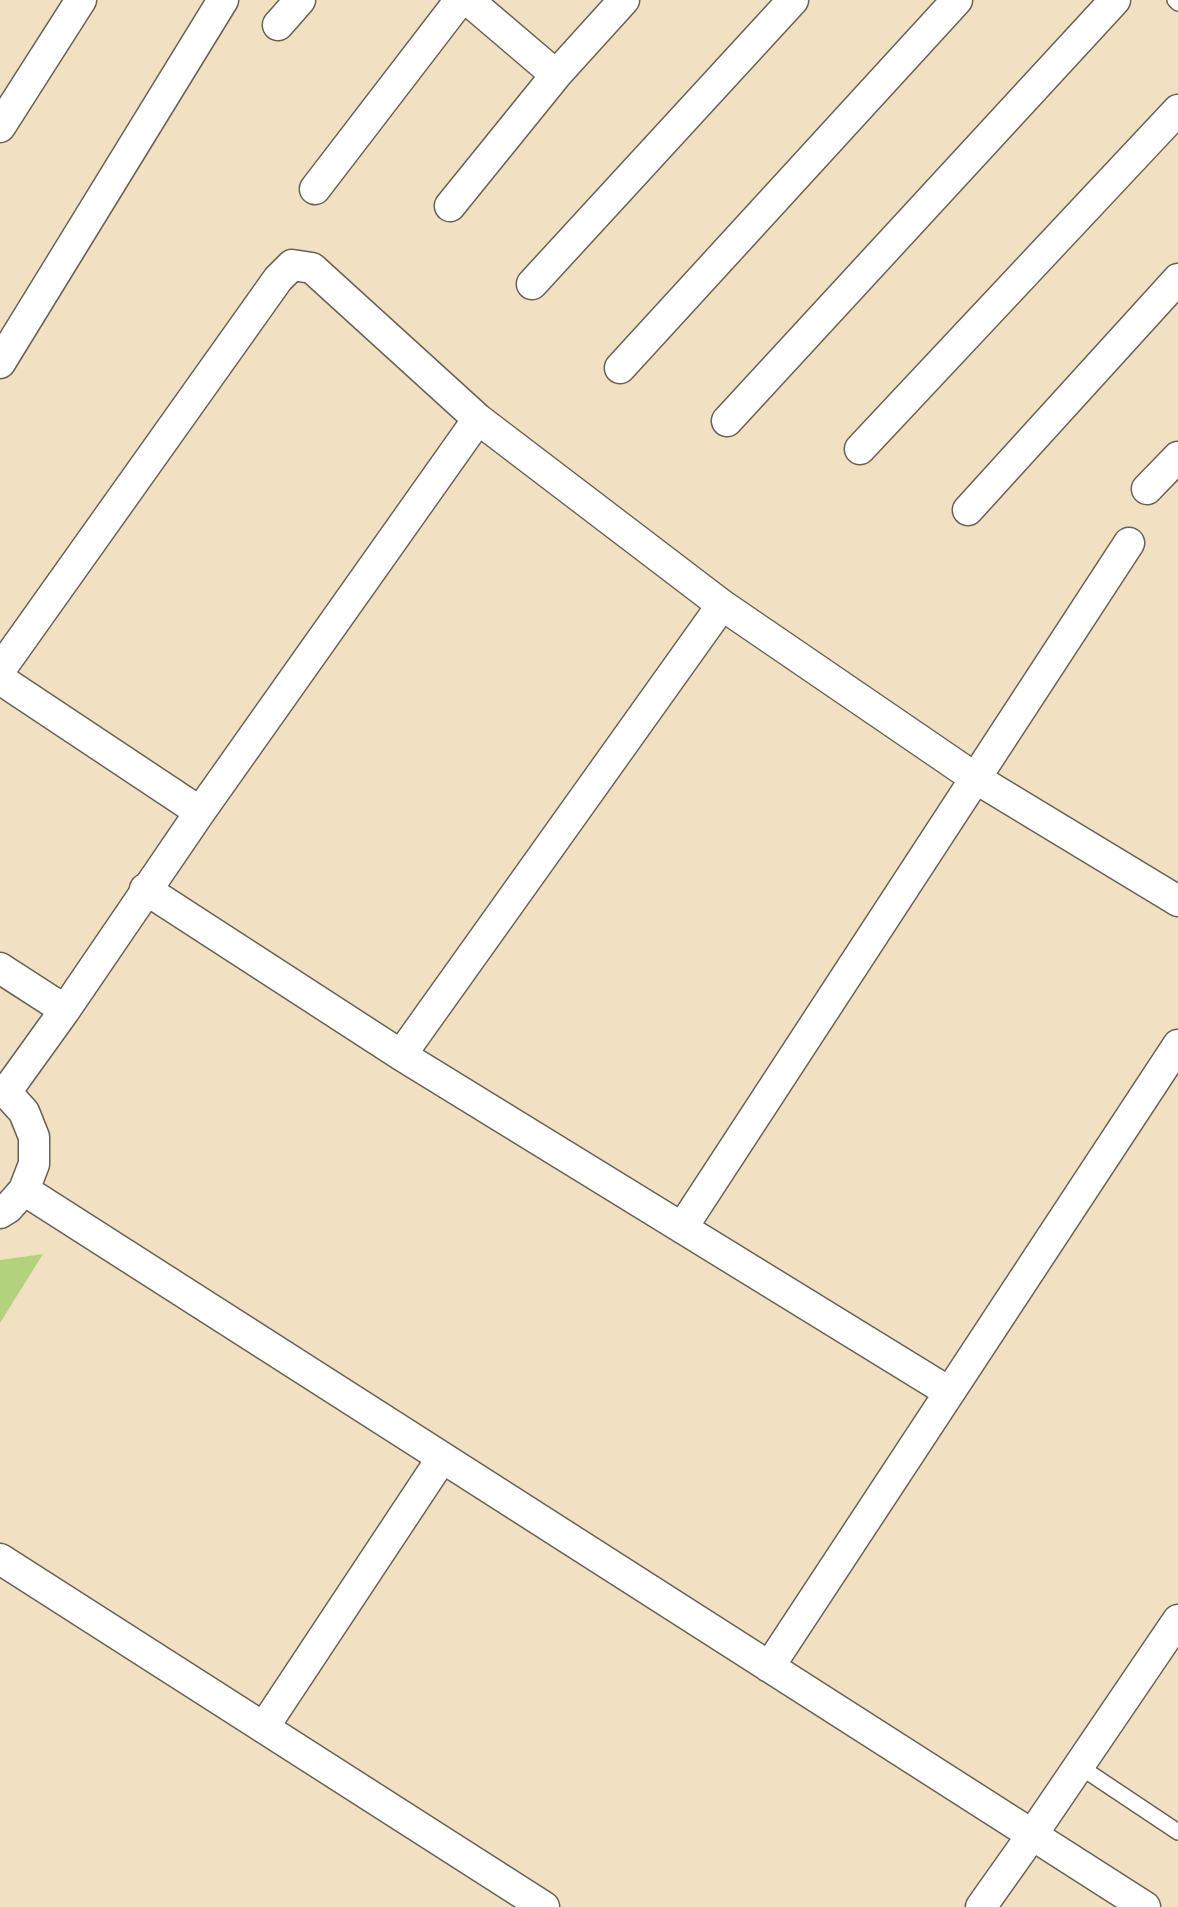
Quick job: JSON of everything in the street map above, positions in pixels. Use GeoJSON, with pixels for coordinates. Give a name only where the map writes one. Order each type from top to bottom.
{"type":"FeatureCollection","features":[{"type":"Feature","properties":{"kind":"street"},"geometry":{"type":"LineString","coordinates":[[0,127],[81,0]]}},
{"type":"Feature","properties":{"kind":"street"},"geometry":{"type":"LineString","coordinates":[[0,363],[222,0]]}},
{"type":"Feature","properties":{"kind":"street"},"geometry":{"type":"LineString","coordinates":[[278,25],[300,0]]}},
{"type":"Feature","properties":{"kind":"street"},"geometry":{"type":"LineString","coordinates":[[315,189],[460,0]]}},
{"type":"Feature","properties":{"kind":"street"},"geometry":{"type":"LineString","coordinates":[[468,0],[556,75]]}},
{"type":"Feature","properties":{"kind":"street"},"geometry":{"type":"LineString","coordinates":[[450,206],[556,75],[624,0]]}},
{"type":"Feature","properties":{"kind":"street"},"geometry":{"type":"LineString","coordinates":[[532,284],[793,0]]}},
{"type":"Feature","properties":{"kind":"street"},"geometry":{"type":"LineString","coordinates":[[620,368],[957,0]]}},
{"type":"Feature","properties":{"kind":"street"},"geometry":{"type":"LineString","coordinates":[[727,421],[1115,0]]}},
{"type":"Feature","properties":{"kind":"street"},"geometry":{"type":"LineString","coordinates":[[860,449],[1178,110]]}},
{"type":"Feature","properties":{"kind":"street"},"geometry":{"type":"LineString","coordinates":[[0,670],[278,279],[292,265],[312,268],[478,419],[722,606],[975,778],[1178,901]]}},
{"type":"Feature","properties":{"kind":"street"},"geometry":{"type":"LineString","coordinates":[[968,510],[1178,279]]}},
{"type":"Feature","properties":{"kind":"street"},"geometry":{"type":"LineString","coordinates":[[0,1212],[8,1208],[24,1190],[33,1164],[34,1137],[24,1112],[3,1090],[64,1010],[145,889],[478,419]]}},
{"type":"Feature","properties":{"kind":"street"},"geometry":{"type":"LineString","coordinates":[[1147,489],[1178,457]]}},
{"type":"Feature","properties":{"kind":"street"},"geometry":{"type":"LineString","coordinates":[[682,1228],[1129,543]]}},
{"type":"Feature","properties":{"kind":"street"},"geometry":{"type":"LineString","coordinates":[[401,1055],[722,606]]}},
{"type":"Feature","properties":{"kind":"street"},"geometry":{"type":"LineString","coordinates":[[0,679],[200,812]]}},
{"type":"Feature","properties":{"kind":"street"},"geometry":{"type":"LineString","coordinates":[[145,889],[401,1055],[949,1392]]}},
{"type":"Feature","properties":{"kind":"street"},"geometry":{"type":"LineString","coordinates":[[0,968],[64,1010]]}},
{"type":"Feature","properties":{"kind":"street"},"geometry":{"type":"LineString","coordinates":[[769,1667],[1178,1045]]}},
{"type":"Feature","properties":{"kind":"street"},"geometry":{"type":"LineString","coordinates":[[24,1190],[1145,1907]]}},
{"type":"Feature","properties":{"kind":"street"},"geometry":{"type":"LineString","coordinates":[[264,1726],[442,1458]]}},
{"type":"Feature","properties":{"kind":"street"},"geometry":{"type":"LineString","coordinates":[[0,1559],[544,1907]]}},
{"type":"Feature","properties":{"kind":"street"},"geometry":{"type":"LineString","coordinates":[[981,1907],[1178,1620]]}},
{"type":"Feature","properties":{"kind":"lane"},"geometry":{"type":"LineString","coordinates":[[1079,1766],[1178,1832]]}},
{"type":"Feature","properties":{"kind":"green space"},"geometry":{"type":"Polygon","coordinates":[[[43,1254],[0,1323],[0,1260],[43,1254]]]}}]}
